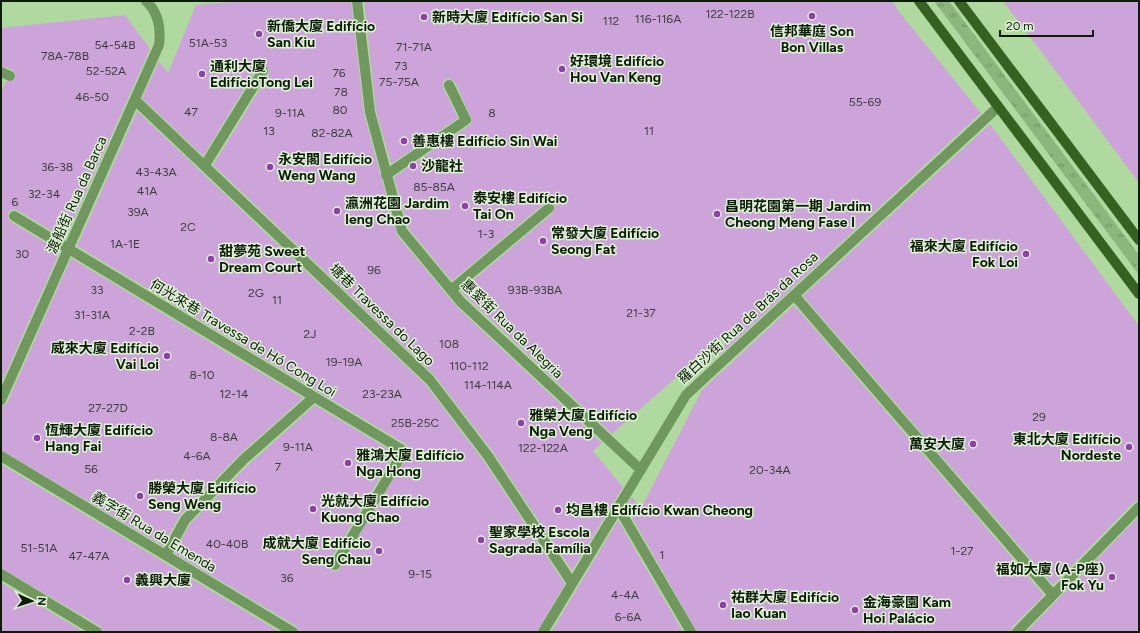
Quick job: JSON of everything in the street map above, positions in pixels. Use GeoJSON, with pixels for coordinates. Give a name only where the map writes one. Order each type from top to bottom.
{"type":"FeatureCollection","features":[{"type":"Feature","properties":{"kind":"main road"},"geometry":{"type":"LineString","coordinates":[[919,1],[1139,294]]}},
{"type":"Feature","properties":{"kind":"main road"},"geometry":{"type":"LineString","coordinates":[[959,1],[1139,240]]}},
{"type":"Feature","properties":{"kind":"street","name":"渡船街 Rua da Barca"},"geometry":{"type":"LineString","coordinates":[[1,400],[159,45],[161,31],[157,16],[146,1]]}},
{"type":"Feature","properties":{"kind":"street","name":"惠愛街 Rua da Alegria"},"geometry":{"type":"LineString","coordinates":[[357,1],[370,112],[402,231],[461,302],[641,470]]}},
{"type":"Feature","properties":{"kind":"street"},"geometry":{"type":"LineString","coordinates":[[204,165],[264,71]]}},
{"type":"Feature","properties":{"kind":"street"},"geometry":{"type":"LineString","coordinates":[[386,175],[466,120],[449,85]]}},
{"type":"Feature","properties":{"kind":"street","name":"塘巷 Travessa do Lago"},"geometry":{"type":"LineString","coordinates":[[135,100],[430,380],[488,456],[572,583]]}},
{"type":"Feature","properties":{"kind":"street","name":"羅白沙街 Rua de Brás da Rosa"},"geometry":{"type":"LineString","coordinates":[[543,632],[686,394],[998,107]]}},
{"type":"Feature","properties":{"kind":"street"},"geometry":{"type":"LineString","coordinates":[[451,290],[549,208]]}},
{"type":"Feature","properties":{"kind":"street","name":"何光來巷 Travessa de Hó Cong Loi"},"geometry":{"type":"LineString","coordinates":[[14,216],[404,451],[335,565]]}},
{"type":"Feature","properties":{"kind":"street"},"geometry":{"type":"LineString","coordinates":[[794,295],[1053,595]]}},
{"type":"Feature","properties":{"kind":"street"},"geometry":{"type":"LineString","coordinates":[[166,555],[185,520],[243,460],[314,397]]}},
{"type":"Feature","properties":{"kind":"street","name":"義字街 Rua da Emenda"},"geometry":{"type":"LineString","coordinates":[[1,456],[293,632]]}},
{"type":"Feature","properties":{"kind":"street"},"geometry":{"type":"LineString","coordinates":[[618,507],[691,632]]}},
{"type":"Feature","properties":{"kind":"street"},"geometry":{"type":"LineString","coordinates":[[1016,632],[1139,508]]}},
{"type":"Feature","properties":{"kind":"street"},"geometry":{"type":"LineString","coordinates":[[1,574],[97,632]]}},
{"type":"Feature","properties":{"kind":"green space"},"geometry":{"type":"Polygon","coordinates":[[[934,1],[949,1],[1139,255],[1139,275],[934,1]]]}},
{"type":"Feature","properties":{"kind":"building"},"geometry":{"type":"Polygon","coordinates":[[[243,1],[351,1],[364,114],[397,235],[457,307],[602,443],[593,451],[623,487],[572,571],[493,452],[435,376],[213,165],[269,74],[268,68],[263,65],[257,68],[203,156],[142,98],[159,61],[168,73],[196,5],[243,1]]]}},
{"type":"Feature","properties":{"kind":"building","name":"昌明花園第一期 Jardim Cheong Meng Fase I"},"geometry":{"type":"Polygon","coordinates":[[[364,1],[892,1],[900,13],[981,113],[719,356],[734,326],[612,434],[460,291],[553,213],[555,207],[554,204],[548,202],[545,203],[452,281],[408,228],[394,177],[470,125],[472,120],[455,82],[450,79],[446,79],[443,82],[443,87],[458,118],[391,164],[376,111],[364,1]]]}},
{"type":"Feature","properties":{"kind":"building"},"geometry":{"type":"Polygon","coordinates":[[[1003,1],[1139,1],[1139,183],[1079,102],[1003,1]]]}},
{"type":"Feature","properties":{"kind":"building"},"geometry":{"type":"Polygon","coordinates":[[[125,15],[150,49],[65,239],[17,210],[11,210],[8,213],[8,219],[11,222],[60,251],[1,384],[1,92],[6,81],[13,81],[16,76],[13,70],[1,66],[1,28],[125,15]]]}},
{"type":"Feature","properties":{"kind":"building"},"geometry":{"type":"Polygon","coordinates":[[[137,111],[425,384],[483,460],[565,584],[537,632],[299,632],[296,626],[174,553],[190,524],[248,465],[315,405],[395,453],[329,562],[332,571],[338,571],[410,451],[407,445],[77,246],[137,111]]]}},
{"type":"Feature","properties":{"kind":"building"},"geometry":{"type":"Polygon","coordinates":[[[990,124],[1139,326],[1139,501],[1134,502],[1053,585],[803,296],[990,124]]]}},
{"type":"Feature","properties":{"kind":"building"},"geometry":{"type":"Polygon","coordinates":[[[71,258],[303,398],[239,455],[180,515],[163,546],[1,450],[1,406],[7,403],[71,258]]]}},
{"type":"Feature","properties":{"kind":"building"},"geometry":{"type":"Polygon","coordinates":[[[794,305],[1044,595],[1012,627],[1011,632],[697,632],[626,507],[632,497],[641,508],[702,390],[794,305]]]}},
{"type":"Feature","properties":{"kind":"building"},"geometry":{"type":"Polygon","coordinates":[[[1,464],[280,632],[103,632],[100,626],[1,568],[1,464]]]}},
{"type":"Feature","properties":{"kind":"building","name":"福如大廈 (A-P座) Fok Yu"},"geometry":{"type":"Polygon","coordinates":[[[1139,516],[1139,632],[1026,632],[1139,516]]]}},
{"type":"Feature","properties":{"kind":"building"},"geometry":{"type":"Polygon","coordinates":[[[618,520],[683,632],[551,632],[618,520]]]}},
{"type":"Feature","properties":{"kind":"building"},"geometry":{"type":"Polygon","coordinates":[[[1,582],[84,632],[1,632],[1,582]]]}},
{"type":"Feature","properties":{"kind":"place","name":"信邦華庭 Son Bon Villas"},"geometry":{"type":"Point","coordinates":[812,16]}},
{"type":"Feature","properties":{"kind":"place","name":"新時大廈 Edifício San Si"},"geometry":{"type":"Point","coordinates":[424,17]}},
{"type":"Feature","properties":{"kind":"place","name":"新僑大廈 Edifício San Kiu"},"geometry":{"type":"Point","coordinates":[259,34]}},
{"type":"Feature","properties":{"kind":"place","name":"好環境 Edifício Hou Van Keng"},"geometry":{"type":"Point","coordinates":[562,69]}},
{"type":"Feature","properties":{"kind":"place","name":"通利大廈 EdifícioTong Lei"},"geometry":{"type":"Point","coordinates":[202,74]}},
{"type":"Feature","properties":{"kind":"place","name":"善惠樓 Edifício Sin Wai"},"geometry":{"type":"Point","coordinates":[404,141]}},
{"type":"Feature","properties":{"kind":"place","name":"沙龍社"},"geometry":{"type":"Point","coordinates":[413,166]}},
{"type":"Feature","properties":{"kind":"place","name":"永安閣 Edifício Weng Wang"},"geometry":{"type":"Point","coordinates":[270,167]}},
{"type":"Feature","properties":{"kind":"place","name":"泰安樓 Edifício Tai On"},"geometry":{"type":"Point","coordinates":[465,206]}},
{"type":"Feature","properties":{"kind":"place","name":"瀛洲花園 Jardim Ieng Chao"},"geometry":{"type":"Point","coordinates":[337,211]}},
{"type":"Feature","properties":{"kind":"place","name":"昌明花園第一期 Jardim Cheong Meng Fase I"},"geometry":{"type":"Point","coordinates":[717,214]}},
{"type":"Feature","properties":{"kind":"place","name":"常發大廈 Edifício Seong Fat"},"geometry":{"type":"Point","coordinates":[543,241]}},
{"type":"Feature","properties":{"kind":"place","name":"福來大廈 Edifício Fok Loi"},"geometry":{"type":"Point","coordinates":[1026,254]}},
{"type":"Feature","properties":{"kind":"place","name":"甜夢苑 Sweet Dream Court"},"geometry":{"type":"Point","coordinates":[211,259]}},
{"type":"Feature","properties":{"kind":"place","name":"威來大廈 Edifício Vai Loi"},"geometry":{"type":"Point","coordinates":[167,356]}},
{"type":"Feature","properties":{"kind":"place","name":"雅榮大廈 Edifício Nga Veng"},"geometry":{"type":"Point","coordinates":[521,423]}},
{"type":"Feature","properties":{"kind":"place","name":"恆輝大廈 Edifício Hang Fai"},"geometry":{"type":"Point","coordinates":[37,438]}},
{"type":"Feature","properties":{"kind":"place","name":"萬安大廈"},"geometry":{"type":"Point","coordinates":[973,444]}},
{"type":"Feature","properties":{"kind":"place","name":"東北大廈 Edifício Nordeste"},"geometry":{"type":"Point","coordinates":[1129,447]}},
{"type":"Feature","properties":{"kind":"place","name":"雅鴻大廈 Edifício Nga Hong"},"geometry":{"type":"Point","coordinates":[348,463]}},
{"type":"Feature","properties":{"kind":"place","name":"勝榮大廈 Edifício Seng Weng"},"geometry":{"type":"Point","coordinates":[140,496]}},
{"type":"Feature","properties":{"kind":"place","name":"光就大廈 Edifício Kuong Chao"},"geometry":{"type":"Point","coordinates":[313,509]}},
{"type":"Feature","properties":{"kind":"place","name":"均昌樓 Edifício Kwan Cheong"},"geometry":{"type":"Point","coordinates":[558,510]}},
{"type":"Feature","properties":{"kind":"place","name":"聖家學校 Escola Sagrada Família"},"geometry":{"type":"Point","coordinates":[481,540]}},
{"type":"Feature","properties":{"kind":"place","name":"成就大廈 Edifício Seng Chau"},"geometry":{"type":"Point","coordinates":[379,551]}},
{"type":"Feature","properties":{"kind":"place","name":"福如大廈 (A-P座) Fok Yu"},"geometry":{"type":"Point","coordinates":[1112,577]}},
{"type":"Feature","properties":{"kind":"place","name":"義興大廈"},"geometry":{"type":"Point","coordinates":[127,580]}},
{"type":"Feature","properties":{"kind":"place","name":"祐群大廈 Edifício Iao Kuan"},"geometry":{"type":"Point","coordinates":[723,605]}},
{"type":"Feature","properties":{"kind":"place","name":"金海豪園 Kam Hoi Palácio"},"geometry":{"type":"Point","coordinates":[855,610]}}]}
